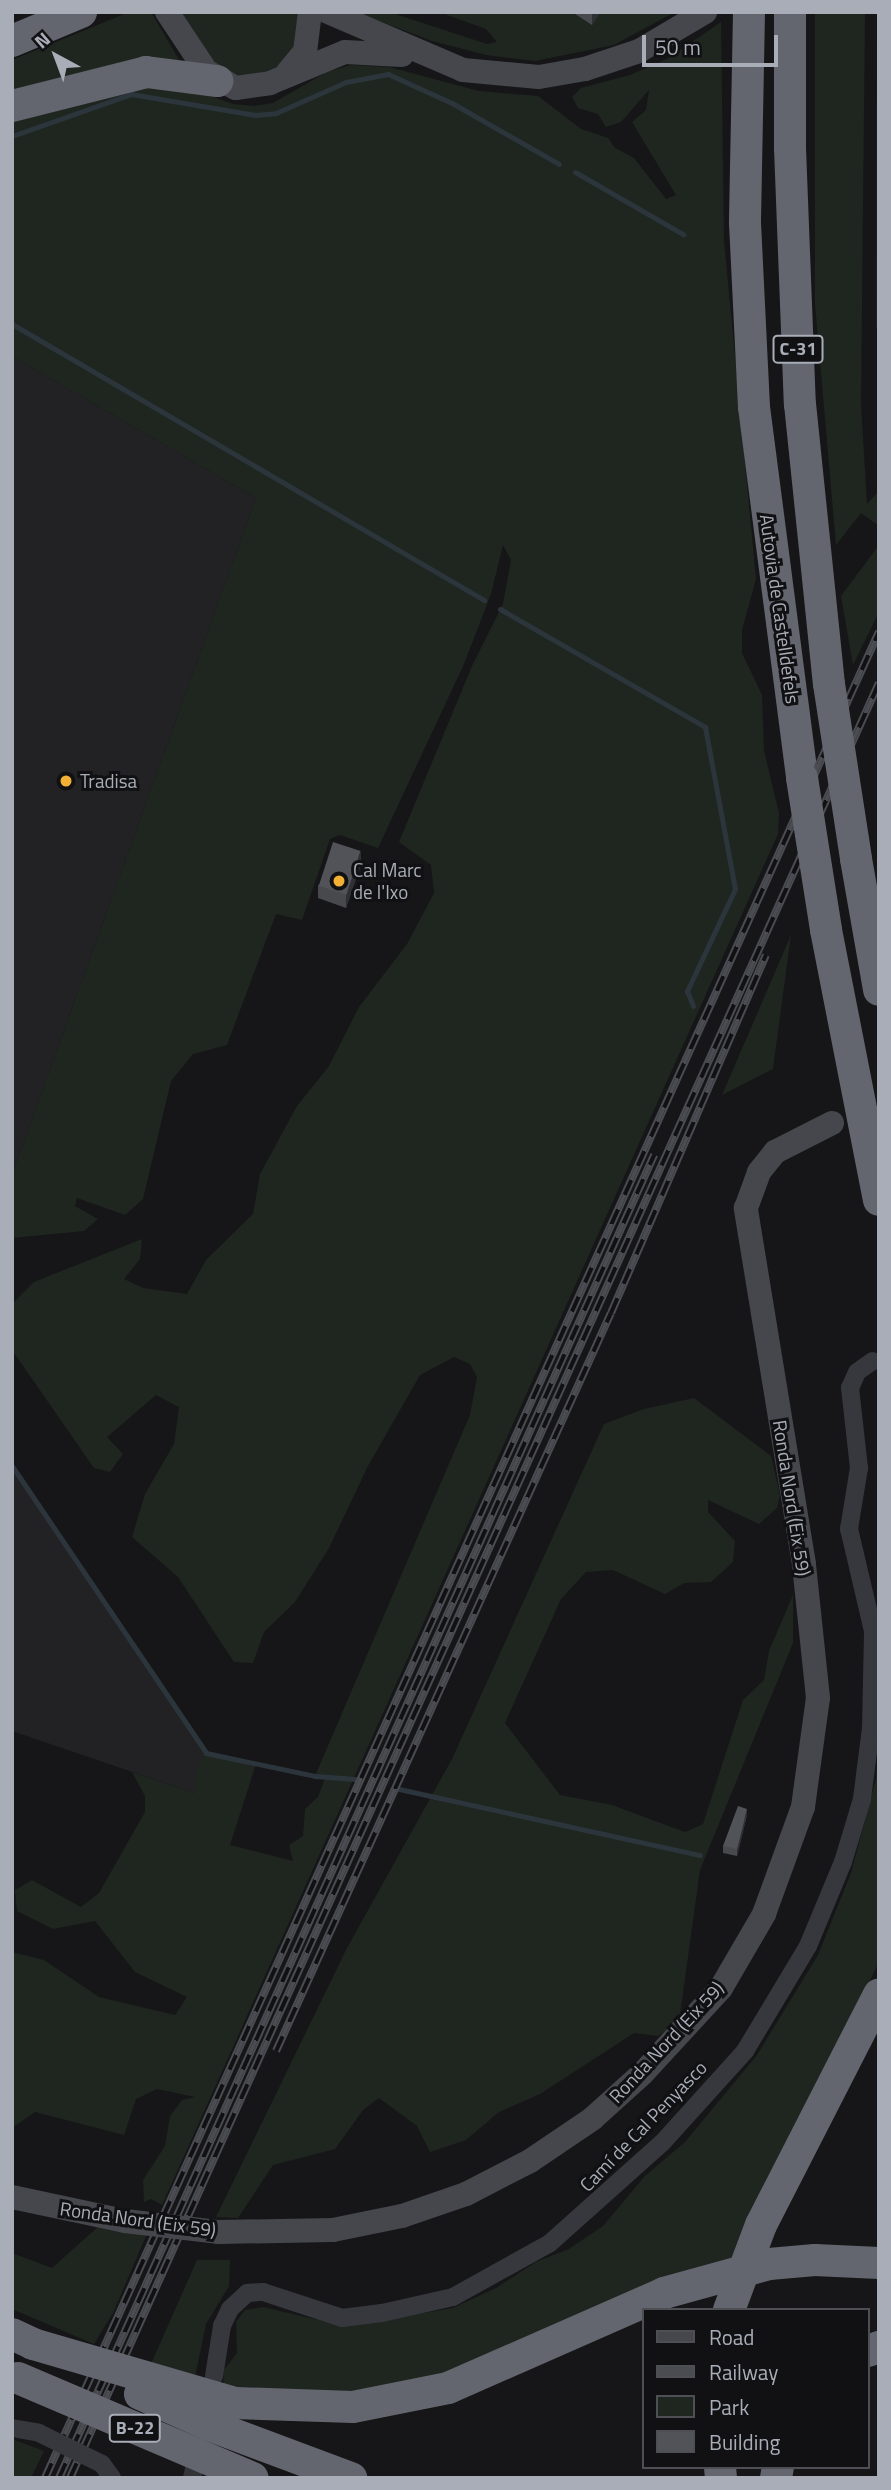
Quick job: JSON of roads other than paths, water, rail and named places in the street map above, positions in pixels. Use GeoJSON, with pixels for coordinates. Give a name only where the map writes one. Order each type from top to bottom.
{"type":"FeatureCollection","features":[{"type":"Feature","properties":{"kind":"highway","name":"Autovia de Castelldefels"},"geometry":{"type":"LineString","coordinates":[[790,12],[790,148],[800,404],[828,684],[879,990]]}},
{"type":"Feature","properties":{"kind":"highway","name":"Autovia de Castelldefels"},"geometry":{"type":"LineString","coordinates":[[741,13],[746,67],[745,223],[754,407],[802,778],[826,930],[879,1199]]}},
{"type":"Feature","properties":{"kind":"highway"},"geometry":{"type":"LineString","coordinates":[[12,41],[73,16]]}},
{"type":"Feature","properties":{"kind":"highway"},"geometry":{"type":"LineString","coordinates":[[12,106],[146,72],[217,81]]}},
{"type":"Feature","properties":{"kind":"highway"},"geometry":{"type":"LineString","coordinates":[[730,2308],[761,2225],[860,2039],[879,1994]]}},
{"type":"Feature","properties":{"kind":"highway"},"geometry":{"type":"LineString","coordinates":[[23,2339],[235,2403],[354,2407],[448,2388],[664,2293],[769,2264],[816,2260],[879,2263]]}},
{"type":"Feature","properties":{"kind":"highway","name":"B-22"},"geometry":{"type":"LineString","coordinates":[[23,2339],[209,2425],[351,2478]]}},
{"type":"Feature","properties":{"kind":"highway","name":"B-22"},"geometry":{"type":"LineString","coordinates":[[15,2377],[253,2478]]}},
{"type":"Feature","properties":{"kind":"main road"},"geometry":{"type":"LineString","coordinates":[[167,12],[197,59],[217,81],[254,88],[345,52],[392,53],[520,76],[585,69],[639,51],[705,12]]}},
{"type":"Feature","properties":{"kind":"main road"},"geometry":{"type":"LineString","coordinates":[[285,76],[304,52],[310,12]]}},
{"type":"Feature","properties":{"kind":"main road"},"geometry":{"type":"LineString","coordinates":[[328,12],[449,65]]}},
{"type":"Feature","properties":{"kind":"main road","name":"Ronda Nord (Eix 59)"},"geometry":{"type":"LineString","coordinates":[[12,2197],[125,2221],[219,2232],[333,2230],[402,2216],[466,2194],[530,2161],[592,2119],[642,2074],[720,1988],[764,1914],[803,1807],[818,1698],[804,1564],[746,1208],[759,1172],[775,1152],[832,1123]]}},
{"type":"Feature","properties":{"kind":"street","name":"Camí de Cal Penyasco"},"geometry":{"type":"LineString","coordinates":[[214,2375],[222,2326],[230,2309],[247,2293],[263,2292],[342,2318],[382,2313],[453,2297],[530,2255],[589,2212],[662,2143],[745,2050],[808,1946],[843,1862],[862,1799],[871,1728],[873,1631],[849,1529],[859,1468],[850,1388],[857,1371],[873,1361]]}},
{"type":"Feature","properties":{"kind":"street"},"geometry":{"type":"LineString","coordinates":[[12,2428],[39,2433],[107,2471]]}},
{"type":"Feature","properties":{"kind":"waterway"},"geometry":{"type":"LineString","coordinates":[[12,136],[131,94],[255,115],[276,113],[346,82],[388,74],[452,103],[559,164]]}},
{"type":"Feature","properties":{"kind":"waterway"},"geometry":{"type":"LineString","coordinates":[[575,172],[683,234]]}},
{"type":"Feature","properties":{"kind":"waterway"},"geometry":{"type":"LineString","coordinates":[[12,324],[484,600]]}},
{"type":"Feature","properties":{"kind":"waterway"},"geometry":{"type":"LineString","coordinates":[[500,609],[705,727],[735,889],[687,991],[693,1006]]}},
{"type":"Feature","properties":{"kind":"waterway"},"geometry":{"type":"LineString","coordinates":[[12,1466],[206,1753],[315,1776],[355,1779]]}},
{"type":"Feature","properties":{"kind":"waterway"},"geometry":{"type":"LineString","coordinates":[[399,1789],[700,1855]]}},
{"type":"Feature","properties":{"kind":"tunnel"},"geometry":{"type":"LineString","coordinates":[[192,2478],[199,2447]]}},
{"type":"Feature","properties":{"kind":"railway"},"geometry":{"type":"LineString","coordinates":[[45,2478],[879,632]]}},
{"type":"Feature","properties":{"kind":"railway"},"geometry":{"type":"LineString","coordinates":[[70,2478],[879,683]]}},
{"type":"Feature","properties":{"kind":"railway"},"geometry":{"type":"LineString","coordinates":[[276,2051],[611,1313],[766,955]]}},
{"type":"Feature","properties":{"kind":"railway"},"geometry":{"type":"LineString","coordinates":[[59,2478],[654,1155]]}},
{"type":"Feature","properties":{"kind":"place","name":"Tradisa"},"geometry":{"type":"Point","coordinates":[66,781]}},
{"type":"Feature","properties":{"kind":"place","name":"Cal Marc de l'Ixo"},"geometry":{"type":"Point","coordinates":[339,881]}}]}
